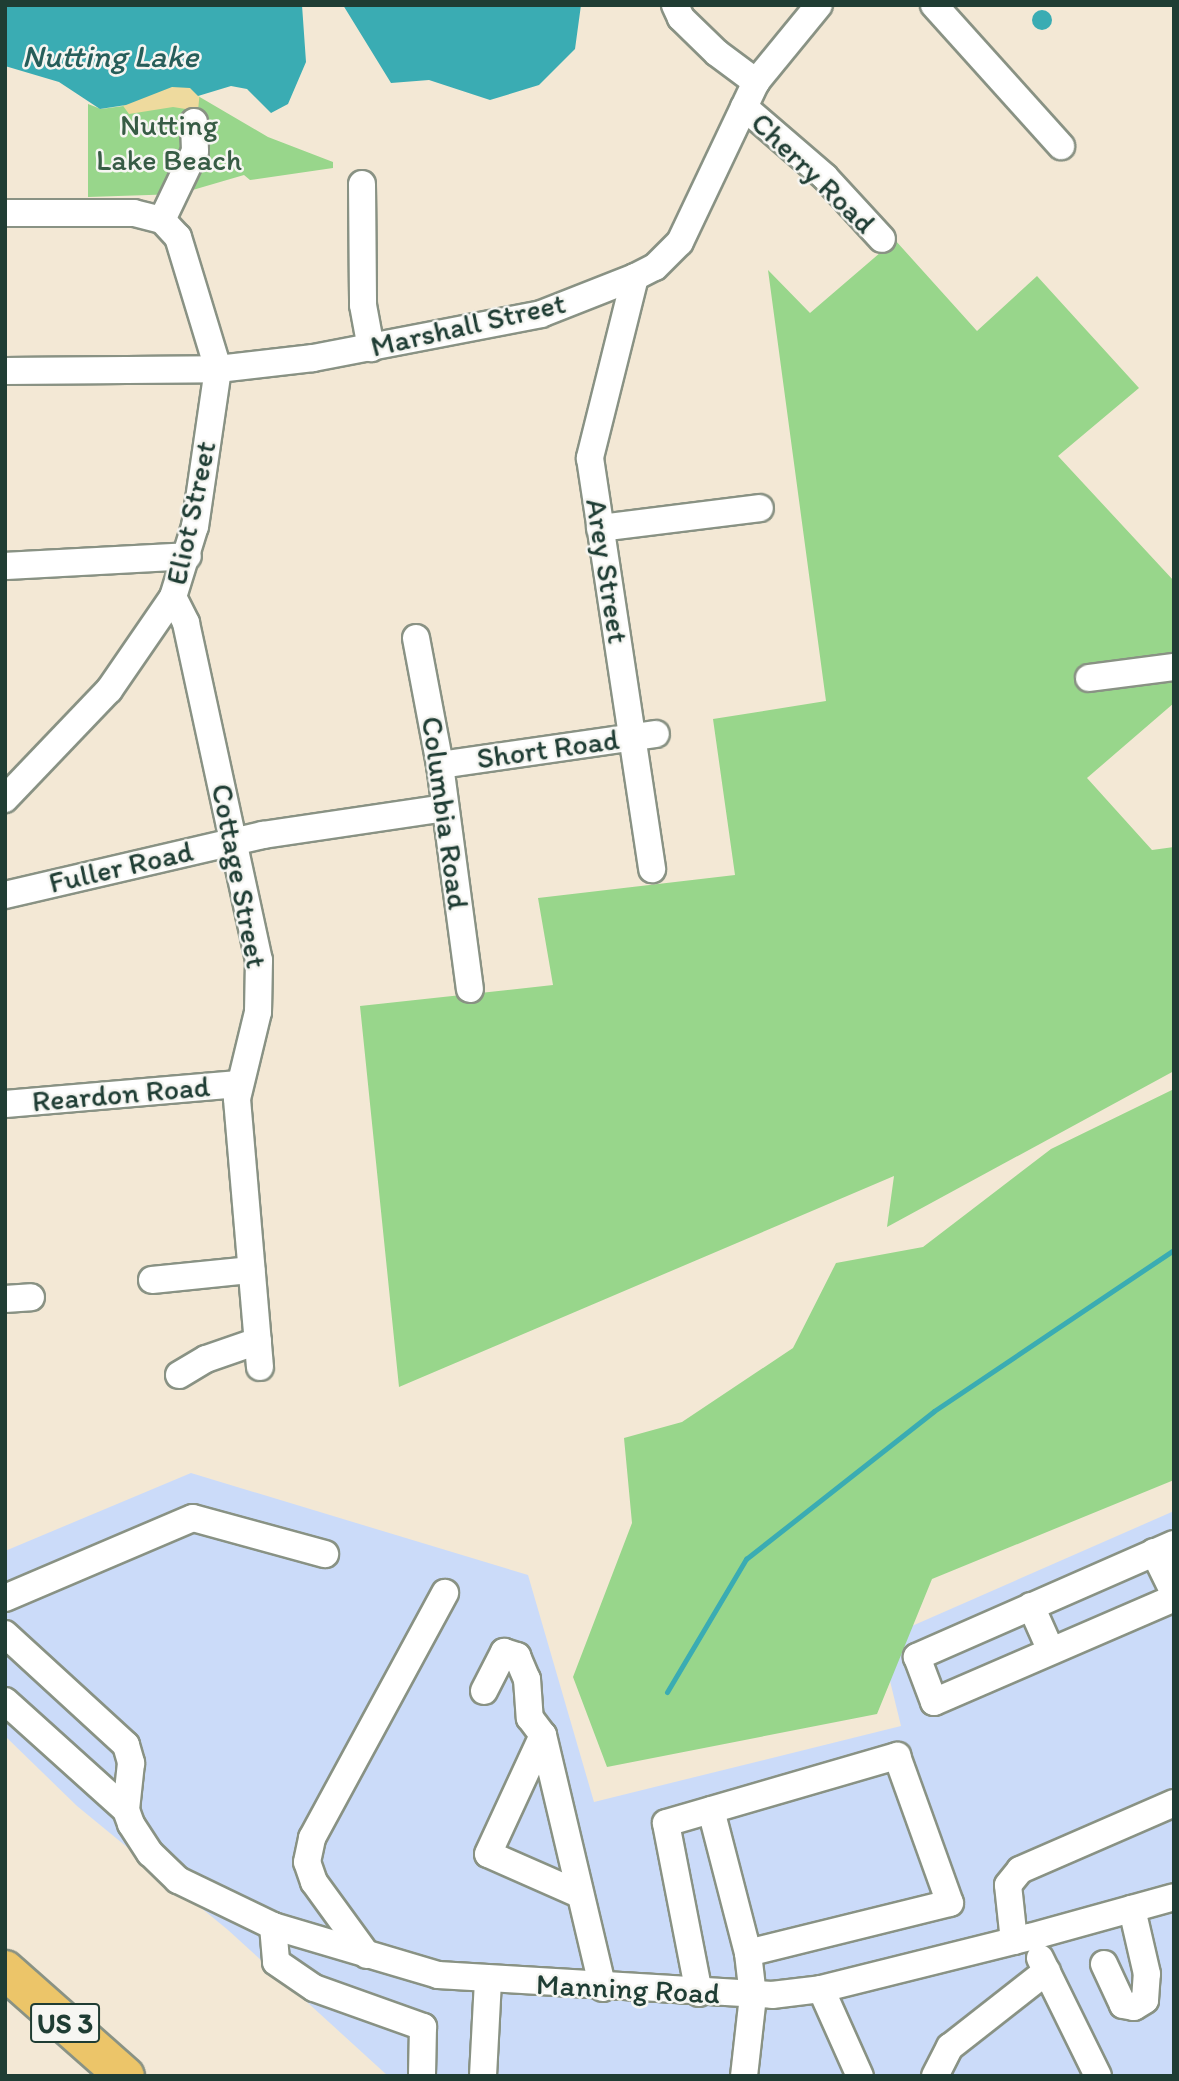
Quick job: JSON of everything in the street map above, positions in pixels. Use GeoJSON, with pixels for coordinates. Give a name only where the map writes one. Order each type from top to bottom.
{"type":"FeatureCollection","features":[{"type":"Feature","properties":{"kind":"highway","name":"US 3"},"geometry":{"type":"LineString","coordinates":[[5,1970],[125,2076]]}},
{"type":"Feature","properties":{"kind":"street"},"geometry":{"type":"LineString","coordinates":[[675,5],[681,18],[717,53],[756,82]]}},
{"type":"Feature","properties":{"kind":"street","name":"Marshall Street"},"geometry":{"type":"LineString","coordinates":[[5,371],[218,369],[371,348],[541,314],[635,277],[655,267],[680,242],[756,82],[819,5]]}},
{"type":"Feature","properties":{"kind":"street"},"geometry":{"type":"LineString","coordinates":[[934,5],[1061,146]]}},
{"type":"Feature","properties":{"kind":"street","name":"Cherry Road"},"geometry":{"type":"LineString","coordinates":[[744,107],[825,177],[882,239]]}},
{"type":"Feature","properties":{"kind":"street"},"geometry":{"type":"LineString","coordinates":[[5,213],[134,213],[162,220],[195,151],[194,122]]}},
{"type":"Feature","properties":{"kind":"street"},"geometry":{"type":"LineString","coordinates":[[362,184],[363,305],[371,348]]}},
{"type":"Feature","properties":{"kind":"street","name":"Eliot Street"},"geometry":{"type":"LineString","coordinates":[[5,799],[109,690],[173,597],[188,556],[218,369],[178,237],[162,220]]}},
{"type":"Feature","properties":{"kind":"street","name":"Arey Street"},"geometry":{"type":"LineString","coordinates":[[635,277],[614,377],[592,438],[591,475],[644,735],[652,869]]}},
{"type":"Feature","properties":{"kind":"street"},"geometry":{"type":"LineString","coordinates":[[600,528],[760,508]]}},
{"type":"Feature","properties":{"kind":"street"},"geometry":{"type":"LineString","coordinates":[[5,566],[188,556]]}},
{"type":"Feature","properties":{"kind":"street","name":"Cottage Street"},"geometry":{"type":"LineString","coordinates":[[173,597],[186,623],[252,919],[260,976],[258,1012],[237,1084],[259,1354],[179,1375]]}},
{"type":"Feature","properties":{"kind":"street","name":"Columbia Road"},"geometry":{"type":"LineString","coordinates":[[416,638],[440,765],[470,989]]}},
{"type":"Feature","properties":{"kind":"street"},"geometry":{"type":"LineString","coordinates":[[1088,678],[1174,667]]}},
{"type":"Feature","properties":{"kind":"street","name":"Short Road"},"geometry":{"type":"LineString","coordinates":[[440,765],[644,735]]}},
{"type":"Feature","properties":{"kind":"street","name":"Fuller Road"},"geometry":{"type":"LineString","coordinates":[[5,895],[233,841],[445,808]]}},
{"type":"Feature","properties":{"kind":"street","name":"Reardon Road"},"geometry":{"type":"LineString","coordinates":[[5,1104],[237,1084]]}},
{"type":"Feature","properties":{"kind":"street"},"geometry":{"type":"LineString","coordinates":[[152,1280],[251,1270]]}},
{"type":"Feature","properties":{"kind":"street"},"geometry":{"type":"LineString","coordinates":[[5,1598],[193,1518],[325,1554]]}},
{"type":"Feature","properties":{"kind":"street"},"geometry":{"type":"LineString","coordinates":[[1164,1548],[1174,1596],[934,1702],[916,1657],[1164,1548]]}},
{"type":"Feature","properties":{"kind":"street"},"geometry":{"type":"LineString","coordinates":[[367,1955],[314,1882],[307,1862],[312,1838],[445,1593]]}},
{"type":"Feature","properties":{"kind":"street"},"geometry":{"type":"LineString","coordinates":[[1031,1606],[1051,1651]]}},
{"type":"Feature","properties":{"kind":"street"},"geometry":{"type":"LineString","coordinates":[[5,1634],[126,1745],[131,1763],[127,1810]]}},
{"type":"Feature","properties":{"kind":"street"},"geometry":{"type":"LineString","coordinates":[[484,1691],[504,1652],[517,1656],[527,1679],[530,1718],[543,1735],[603,1988]]}},
{"type":"Feature","properties":{"kind":"street"},"geometry":{"type":"LineString","coordinates":[[5,1701],[127,1810]]}},
{"type":"Feature","properties":{"kind":"street"},"geometry":{"type":"LineString","coordinates":[[543,1735],[488,1854],[579,1894]]}},
{"type":"Feature","properties":{"kind":"street"},"geometry":{"type":"LineString","coordinates":[[699,1993],[666,1823],[897,1756],[950,1903],[748,1953]]}},
{"type":"Feature","properties":{"kind":"street"},"geometry":{"type":"LineString","coordinates":[[1098,2076],[1047,1972],[1022,1939],[1008,1885],[1020,1870],[1174,1803]]}},
{"type":"Feature","properties":{"kind":"street","name":"Manning Road"},"geometry":{"type":"LineString","coordinates":[[127,1810],[138,1839],[178,1880],[273,1926],[438,1975],[488,1981],[753,1996],[821,1989],[1022,1939],[1174,1896]]}},
{"type":"Feature","properties":{"kind":"street"},"geometry":{"type":"LineString","coordinates":[[711,1810],[748,1953],[753,1996],[744,2076]]}},
{"type":"Feature","properties":{"kind":"street"},"geometry":{"type":"LineString","coordinates":[[1104,1964],[1124,2004],[1134,2007],[1145,2000],[1147,1974],[1132,1909]]}},
{"type":"Feature","properties":{"kind":"street"},"geometry":{"type":"LineString","coordinates":[[273,1926],[276,1962],[314,1988],[423,2027],[422,2076]]}},
{"type":"Feature","properties":{"kind":"street"},"geometry":{"type":"LineString","coordinates":[[935,2076],[950,2047],[1047,1972]]}},
{"type":"Feature","properties":{"kind":"street"},"geometry":{"type":"LineString","coordinates":[[483,2076],[488,1981]]}},
{"type":"Feature","properties":{"kind":"street"},"geometry":{"type":"LineString","coordinates":[[821,1989],[860,2076]]}},
{"type":"Feature","properties":{"kind":"shaded area"},"geometry":{"type":"Polygon","coordinates":[[[191,1473],[528,1575],[594,1802],[901,1726],[880,1640],[1174,1511],[1174,2076],[388,2076],[228,1930],[77,1806],[5,1736],[5,1551],[191,1473]]]}},
{"type":"Feature","properties":{"kind":"green space","name":"Nutting Lake Beach"},"geometry":{"type":"Polygon","coordinates":[[[198,96],[268,137],[333,162],[333,168],[250,180],[244,175],[179,194],[88,197],[88,104],[101,109],[198,96]]]}},
{"type":"Feature","properties":{"kind":"green space"},"geometry":{"type":"Polygon","coordinates":[[[895,240],[977,331],[1037,276],[1139,388],[1058,456],[1174,581],[1174,703],[1087,778],[1152,850],[1174,847],[1174,1071],[887,1227],[894,1176],[399,1387],[360,1006],[553,985],[538,898],[735,875],[713,719],[826,701],[768,270],[810,313],[895,240]]]}},
{"type":"Feature","properties":{"kind":"green space"},"geometry":{"type":"Polygon","coordinates":[[[1174,1089],[1174,1480],[932,1579],[877,1714],[607,1767],[573,1677],[632,1523],[624,1438],[682,1422],[793,1348],[836,1263],[923,1247],[1051,1149],[1174,1089]]]}},
{"type":"Feature","properties":{"kind":"sand"},"geometry":{"type":"Polygon","coordinates":[[[171,81],[200,90],[198,111],[173,107],[129,114],[121,103],[171,81]]]}},
{"type":"Feature","properties":{"kind":"water","name":"Nutting Lake"},"geometry":{"type":"Polygon","coordinates":[[[5,5],[302,5],[306,62],[288,104],[271,113],[247,89],[231,86],[198,96],[190,88],[172,87],[126,105],[100,109],[59,82],[5,66],[5,5]]]}},
{"type":"Feature","properties":{"kind":"water"},"geometry":{"type":"Polygon","coordinates":[[[343,5],[581,5],[575,49],[539,85],[490,100],[429,80],[391,83],[343,5]]]}},
{"type":"Feature","properties":{"kind":"water"},"geometry":{"type":"Polygon","coordinates":[[[1042,10],[1049,13],[1052,20],[1049,27],[1042,30],[1035,27],[1032,20],[1035,13],[1042,10]]]}},
{"type":"Feature","properties":{"kind":"waterway"},"geometry":{"type":"LineString","coordinates":[[667,1692],[746,1559],[934,1411],[1174,1250]]}}]}
